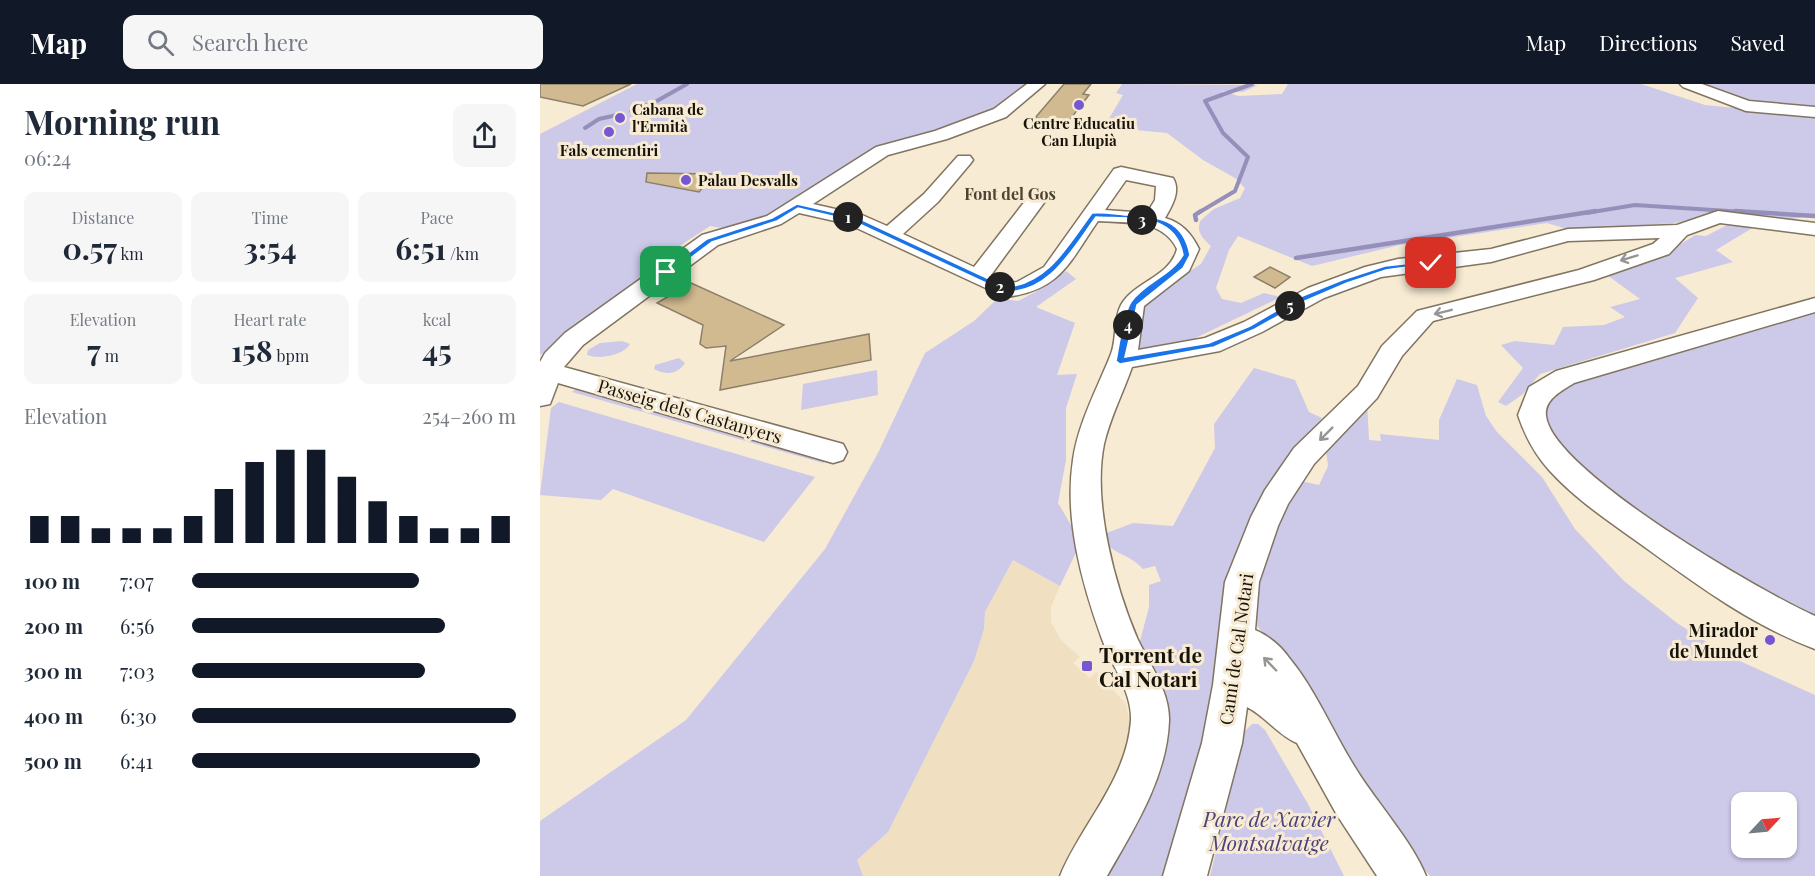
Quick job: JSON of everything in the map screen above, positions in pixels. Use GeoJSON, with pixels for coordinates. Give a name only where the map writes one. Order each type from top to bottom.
{"type":"FeatureCollection","features":[{"type":"Feature","properties":{"kind":"street"},"geometry":{"type":"LineString","coordinates":[[540,397],[554,359],[574,339],[710,240],[774,220],[882,151],[972,125],[1000,113],[1037,84]]}},
{"type":"Feature","properties":{"kind":"street"},"geometry":{"type":"LineString","coordinates":[[1688,84],[1746,106],[1815,112]]}},
{"type":"Feature","properties":{"kind":"street"},"geometry":{"type":"LineString","coordinates":[[888,235],[931,198],[964,160]]}},
{"type":"Feature","properties":{"kind":"street"},"geometry":{"type":"LineString","coordinates":[[797,206],[855,219],[1005,290],[1023,288],[1052,272],[1094,215],[1121,173],[1166,182],[1165,200],[1154,219]]}},
{"type":"Feature","properties":{"kind":"street"},"geometry":{"type":"LineString","coordinates":[[978,277],[1036,200]]}},
{"type":"Feature","properties":{"kind":"street"},"geometry":{"type":"LineString","coordinates":[[1082,876],[1138,770],[1149,729],[1148,702],[1119,638],[1098,563],[1087,495],[1086,471],[1090,446],[1120,361],[1134,304],[1144,293],[1180,267],[1187,255],[1184,240],[1167,223],[1154,219],[1094,215]]}},
{"type":"Feature","properties":{"kind":"street","name":"Camí de Cal Notari"},"geometry":{"type":"LineString","coordinates":[[1120,361],[1211,345],[1253,327],[1316,293],[1385,268],[1482,256],[1569,235],[1680,231],[1718,218],[1815,229]]}},
{"type":"Feature","properties":{"kind":"street","name":"Camí de Cal Notari"},"geometry":{"type":"LineString","coordinates":[[1185,876],[1222,743],[1232,685],[1242,582],[1262,526],[1276,498],[1304,456],[1368,392],[1391,352],[1414,324],[1425,316],[1586,275],[1623,260],[1661,249],[1680,231]]}},
{"type":"Feature","properties":{"kind":"street"},"geometry":{"type":"LineString","coordinates":[[1815,305],[1565,377],[1546,386],[1534,401],[1532,409],[1537,431],[1551,454],[1602,500],[1704,572],[1760,607],[1815,633]]}},
{"type":"Feature","properties":{"kind":"street","name":"Passeig dels Castanyers"},"geometry":{"type":"LineString","coordinates":[[548,371],[833,452]]}},
{"type":"Feature","properties":{"kind":"street"},"geometry":{"type":"LineString","coordinates":[[1235,639],[1245,641],[1279,674],[1322,750],[1382,847],[1404,876]]}},
{"type":"Feature","properties":{"kind":"street"},"geometry":{"type":"LineString","coordinates":[[1232,685],[1247,687],[1271,699],[1296,720],[1322,750]]}},
{"type":"Feature","properties":{"kind":"shaded area"},"geometry":{"type":"Polygon","coordinates":[[[1013,560],[1060,586],[1051,607],[1051,622],[1061,640],[1080,657],[1073,663],[1090,678],[1097,672],[1126,704],[1130,724],[1122,761],[1057,876],[863,876],[857,860],[888,832],[974,661],[984,629],[985,612],[1013,560]]]}},
{"type":"Feature","properties":{"kind":"green space"},"geometry":{"type":"Polygon","coordinates":[[[637,84],[1032,84],[1015,98],[980,118],[902,142],[861,159],[778,214],[757,223],[734,228],[710,226],[672,251],[671,258],[540,355],[540,134],[637,84]]]}},
{"type":"Feature","properties":{"kind":"green space"},"geometry":{"type":"Polygon","coordinates":[[[1122,84],[1258,85],[1243,92],[1220,91],[1239,96],[1282,94],[1288,84],[1641,84],[1705,105],[1815,116],[1815,214],[1785,221],[1715,215],[1674,223],[1570,230],[1547,223],[1400,245],[1312,266],[1238,236],[1229,250],[1216,288],[1222,299],[1241,303],[1264,293],[1281,297],[1183,344],[1137,350],[1141,310],[1169,284],[1201,264],[1211,246],[1199,231],[1201,220],[1214,209],[1240,198],[1245,188],[1235,178],[1203,160],[1167,133],[1104,127],[1123,95],[1116,93],[1122,84]]]}},
{"type":"Feature","properties":{"kind":"green space"},"geometry":{"type":"Polygon","coordinates":[[[1696,84],[1815,84],[1815,109],[1759,106],[1696,84]]]}},
{"type":"Feature","properties":{"kind":"green space"},"geometry":{"type":"Polygon","coordinates":[[[1729,224],[1754,227],[1716,250],[1733,262],[1675,278],[1698,298],[1675,333],[1540,374],[1523,394],[1506,406],[1498,402],[1523,368],[1501,345],[1515,341],[1554,345],[1563,327],[1604,325],[1625,317],[1610,307],[1640,299],[1607,275],[1685,242],[1695,235],[1706,236],[1729,224]]]}},
{"type":"Feature","properties":{"kind":"green space"},"geometry":{"type":"Polygon","coordinates":[[[1066,271],[1076,279],[1036,307],[1075,323],[1057,375],[1077,374],[1066,408],[1066,460],[1058,503],[1081,542],[1060,586],[1013,560],[985,612],[984,629],[974,661],[888,832],[857,860],[863,876],[540,876],[540,821],[686,720],[825,549],[878,453],[925,353],[974,321],[998,298],[1018,301],[1039,290],[1066,271]]]}},
{"type":"Feature","properties":{"kind":"green space"},"geometry":{"type":"Polygon","coordinates":[[[1815,312],[1815,616],[1747,585],[1605,490],[1561,450],[1546,418],[1546,409],[1555,393],[1573,383],[1815,312]]]}},
{"type":"Feature","properties":{"kind":"green space"},"geometry":{"type":"Polygon","coordinates":[[[622,341],[630,344],[617,354],[598,357],[587,355],[588,350],[600,343],[622,341]]]}},
{"type":"Feature","properties":{"kind":"green space"},"geometry":{"type":"Polygon","coordinates":[[[679,358],[685,363],[675,372],[667,373],[654,369],[655,365],[679,358]]]}},
{"type":"Feature","properties":{"kind":"green space"},"geometry":{"type":"Polygon","coordinates":[[[1254,368],[1295,380],[1309,412],[1322,418],[1289,469],[1169,876],[1096,876],[1147,780],[1140,641],[1149,607],[1149,585],[1161,581],[1155,566],[1143,569],[1110,547],[1099,536],[1133,523],[1173,526],[1215,448],[1214,424],[1254,368]]]}},
{"type":"Feature","properties":{"kind":"green space"},"geometry":{"type":"Polygon","coordinates":[[[877,370],[878,395],[801,410],[803,384],[877,370]]]}},
{"type":"Feature","properties":{"kind":"green space"},"geometry":{"type":"Polygon","coordinates":[[[1457,379],[1477,385],[1486,416],[1497,432],[1542,477],[1575,529],[1624,581],[1677,623],[1708,643],[1742,662],[1815,695],[1815,876],[1430,876],[1395,834],[1308,695],[1253,620],[1254,587],[1266,542],[1300,481],[1319,485],[1328,466],[1325,443],[1367,400],[1369,440],[1381,441],[1380,434],[1439,440],[1439,420],[1457,379]]]}},
{"type":"Feature","properties":{"kind":"green space"},"geometry":{"type":"Polygon","coordinates":[[[578,387],[828,458],[823,463],[572,392],[578,387]]]}},
{"type":"Feature","properties":{"kind":"green space"},"geometry":{"type":"Polygon","coordinates":[[[559,402],[815,477],[764,542],[613,489],[601,500],[540,495],[551,408],[559,402]]]}},
{"type":"Feature","properties":{"kind":"green space","name":"Parc de Xavier Montsalvatge"},"geometry":{"type":"Polygon","coordinates":[[[1252,724],[1258,724],[1265,730],[1308,804],[1344,876],[1210,876],[1245,731],[1252,724]]]}},
{"type":"Feature","properties":{"kind":"building"},"geometry":{"type":"Polygon","coordinates":[[[540,84],[631,84],[583,106],[540,97],[540,84]]]}},
{"type":"Feature","properties":{"kind":"building","name":"Centre Educatiu Can Llupià"},"geometry":{"type":"Polygon","coordinates":[[[1064,84],[1091,84],[1083,94],[1089,95],[1068,122],[1035,118],[1064,84]]]}},
{"type":"Feature","properties":{"kind":"building"},"geometry":{"type":"Polygon","coordinates":[[[647,173],[715,174],[699,192],[646,182],[647,173]]]}},
{"type":"Feature","properties":{"kind":"building"},"geometry":{"type":"Polygon","coordinates":[[[1270,267],[1290,277],[1275,288],[1254,277],[1270,267]]]}},
{"type":"Feature","properties":{"kind":"building"},"geometry":{"type":"Polygon","coordinates":[[[691,283],[784,325],[730,361],[869,334],[871,360],[720,390],[726,346],[706,348],[700,344],[703,325],[657,303],[691,283]]]}},
{"type":"Feature","properties":{"kind":"waterway"},"geometry":{"type":"LineString","coordinates":[[631,111],[655,102],[687,84]]}},
{"type":"Feature","properties":{"kind":"waterway","name":"Torrent de Cal Notari"},"geometry":{"type":"LineString","coordinates":[[1198,213],[1235,191],[1248,157],[1223,133],[1205,101],[1252,84]]}},
{"type":"Feature","properties":{"kind":"waterway"},"geometry":{"type":"LineString","coordinates":[[585,128],[599,119],[617,115]]}},
{"type":"Feature","properties":{"kind":"waterway"},"geometry":{"type":"LineString","coordinates":[[1586,213],[1635,205],[1760,213]]}},
{"type":"Feature","properties":{"kind":"waterway"},"geometry":{"type":"LineString","coordinates":[[1296,258],[1596,211]]}},
{"type":"Feature","properties":{"kind":"waterway"},"geometry":{"type":"LineString","coordinates":[[1735,211],[1815,216]]}},
{"type":"Feature","properties":{"kind":"waterway","name":"Torrent de Cal Notari"},"geometry":{"type":"LineString","coordinates":[[1196,220],[1195,215],[1198,213]]}},
{"type":"Feature","properties":{"kind":"place","name":"Centre Educatiu Can Llupià"},"geometry":{"type":"Point","coordinates":[1079,105]}},
{"type":"Feature","properties":{"kind":"place","name":"Cabana de l'Ermità"},"geometry":{"type":"Point","coordinates":[620,118]}},
{"type":"Feature","properties":{"kind":"place","name":"Fals cementiri"},"geometry":{"type":"Point","coordinates":[609,132]}},
{"type":"Feature","properties":{"kind":"place","name":"Palau Desvalls"},"geometry":{"type":"Point","coordinates":[686,180]}},
{"type":"Feature","properties":{"kind":"place","name":"Mirador de Mundet"},"geometry":{"type":"Point","coordinates":[1770,640]}},
{"type":"Feature","properties":{"kind":"place","name":"Torrent de Cal Notari"},"geometry":{"type":"Point","coordinates":[1087,666]}},
{"type":"Feature","properties":{"kind":"district","name":"Font del Gos"},"geometry":{"type":"Point","coordinates":[1010,193]}},
{"type":"Feature","properties":{"kind":"route"},"geometry":{"type":"LineString","coordinates":[[666,272],[710,240],[774,220],[797,206],[855,219],[1005,290],[1023,288],[1052,272],[1094,215],[1154,219],[1167,223],[1184,240],[1188,249],[1187,255],[1180,267],[1136,300],[1129,314],[1127,338],[1120,361],[1182,352],[1211,345],[1253,327],[1303,299],[1345,282],[1385,268],[1431,263]]}}]}
